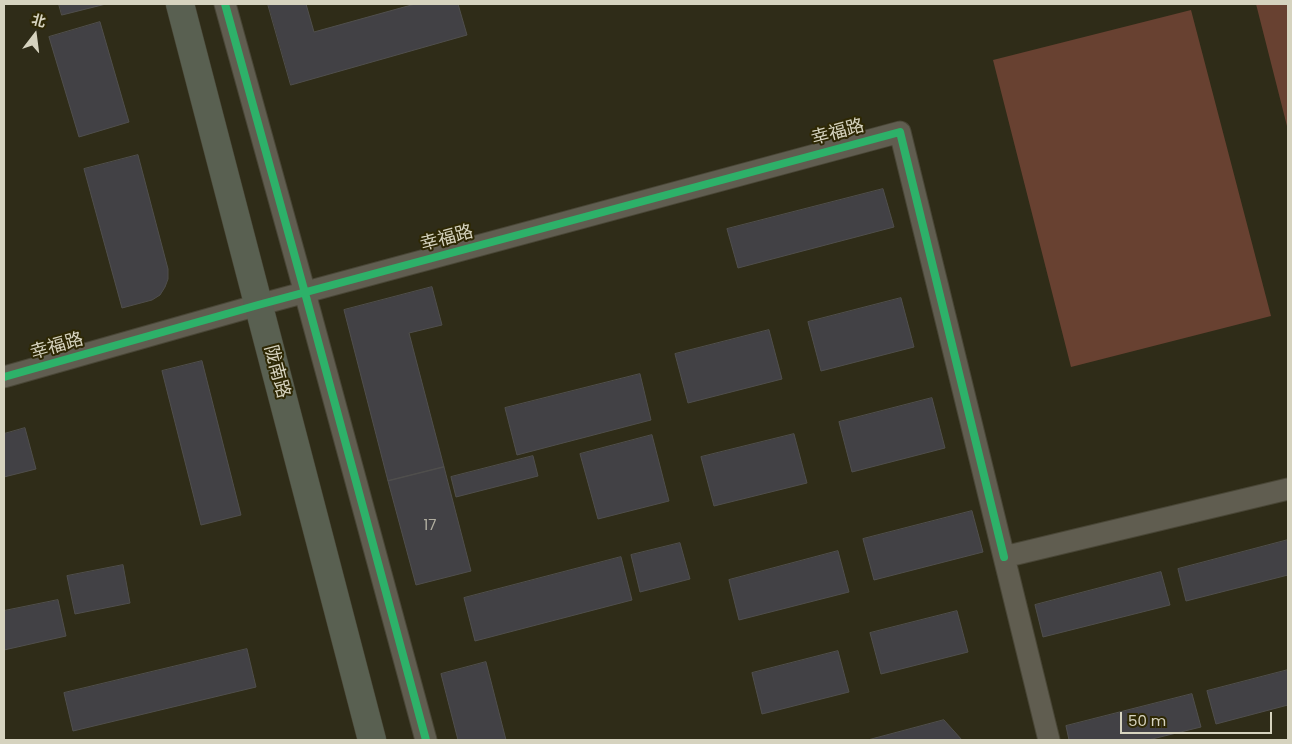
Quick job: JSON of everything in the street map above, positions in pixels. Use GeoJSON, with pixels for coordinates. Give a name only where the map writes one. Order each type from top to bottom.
{"type":"FeatureCollection","features":[{"type":"Feature","properties":{"kind":"main road","name":"陇南路"},"geometry":{"type":"LineString","coordinates":[[180,4],[372,740]]}},
{"type":"Feature","properties":{"kind":"street"},"geometry":{"type":"LineString","coordinates":[[225,4],[426,740]]}},
{"type":"Feature","properties":{"kind":"street","name":"幸福路"},"geometry":{"type":"LineString","coordinates":[[4,378],[305,293],[900,132],[1004,557]]}},
{"type":"Feature","properties":{"kind":"street"},"geometry":{"type":"LineString","coordinates":[[1048,740],[1004,557],[1288,489]]}},
{"type":"Feature","properties":{"kind":"shaded area"},"geometry":{"type":"Polygon","coordinates":[[[1256,4],[1288,4],[1288,130],[1256,4]]]}},
{"type":"Feature","properties":{"kind":"shaded area"},"geometry":{"type":"Polygon","coordinates":[[[1191,10],[1271,316],[1071,367],[993,60],[1191,10]]]}},
{"type":"Feature","properties":{"kind":"building"},"geometry":{"type":"Polygon","coordinates":[[[59,4],[106,4],[62,15],[59,4]]]}},
{"type":"Feature","properties":{"kind":"building"},"geometry":{"type":"Polygon","coordinates":[[[268,4],[306,4],[314,32],[415,4],[458,4],[467,35],[291,85],[268,4]]]}},
{"type":"Feature","properties":{"kind":"building"},"geometry":{"type":"Polygon","coordinates":[[[100,22],[129,122],[79,137],[49,37],[100,22]]]}},
{"type":"Feature","properties":{"kind":"building"},"geometry":{"type":"Polygon","coordinates":[[[138,155],[168,269],[168,279],[160,295],[152,300],[122,308],[84,169],[138,155]]]}},
{"type":"Feature","properties":{"kind":"building"},"geometry":{"type":"Polygon","coordinates":[[[883,189],[894,227],[738,268],[727,229],[883,189]]]}},
{"type":"Feature","properties":{"kind":"building"},"geometry":{"type":"Polygon","coordinates":[[[432,287],[442,325],[409,333],[444,467],[388,481],[344,310],[432,287]]]}},
{"type":"Feature","properties":{"kind":"building"},"geometry":{"type":"Polygon","coordinates":[[[901,298],[914,347],[821,371],[808,322],[901,298]]]}},
{"type":"Feature","properties":{"kind":"building"},"geometry":{"type":"Polygon","coordinates":[[[769,330],[782,379],[688,403],[675,354],[769,330]]]}},
{"type":"Feature","properties":{"kind":"building"},"geometry":{"type":"Polygon","coordinates":[[[202,361],[241,515],[201,525],[162,371],[202,361]]]}},
{"type":"Feature","properties":{"kind":"building"},"geometry":{"type":"Polygon","coordinates":[[[640,374],[651,420],[517,455],[505,408],[640,374]]]}},
{"type":"Feature","properties":{"kind":"building"},"geometry":{"type":"Polygon","coordinates":[[[932,398],[945,448],[852,472],[839,422],[932,398]]]}},
{"type":"Feature","properties":{"kind":"building"},"geometry":{"type":"Polygon","coordinates":[[[25,428],[36,469],[4,477],[4,434],[25,428]]]}},
{"type":"Feature","properties":{"kind":"building"},"geometry":{"type":"Polygon","coordinates":[[[794,434],[807,483],[714,506],[701,457],[794,434]]]}},
{"type":"Feature","properties":{"kind":"building"},"geometry":{"type":"Polygon","coordinates":[[[652,435],[669,501],[598,519],[580,454],[652,435]]]}},
{"type":"Feature","properties":{"kind":"building"},"geometry":{"type":"Polygon","coordinates":[[[533,456],[538,476],[456,497],[451,477],[533,456]]]}},
{"type":"Feature","properties":{"kind":"building"},"geometry":{"type":"Polygon","coordinates":[[[444,467],[471,571],[416,585],[388,481],[444,467]]]}},
{"type":"Feature","properties":{"kind":"building"},"geometry":{"type":"Polygon","coordinates":[[[972,511],[983,552],[874,580],[863,539],[972,511]]]}},
{"type":"Feature","properties":{"kind":"building"},"geometry":{"type":"Polygon","coordinates":[[[1288,540],[1288,575],[1186,601],[1178,569],[1288,540]]]}},
{"type":"Feature","properties":{"kind":"building"},"geometry":{"type":"Polygon","coordinates":[[[680,543],[690,579],[640,592],[631,555],[680,543]]]}},
{"type":"Feature","properties":{"kind":"building"},"geometry":{"type":"Polygon","coordinates":[[[838,551],[849,592],[739,620],[729,580],[838,551]]]}},
{"type":"Feature","properties":{"kind":"building"},"geometry":{"type":"Polygon","coordinates":[[[621,557],[632,600],[475,641],[464,598],[621,557]]]}},
{"type":"Feature","properties":{"kind":"building"},"geometry":{"type":"Polygon","coordinates":[[[123,565],[130,603],[75,614],[67,576],[123,565]]]}},
{"type":"Feature","properties":{"kind":"building"},"geometry":{"type":"Polygon","coordinates":[[[1161,572],[1170,605],[1043,637],[1035,605],[1161,572]]]}},
{"type":"Feature","properties":{"kind":"building"},"geometry":{"type":"Polygon","coordinates":[[[58,600],[66,636],[4,650],[4,611],[58,600]]]}},
{"type":"Feature","properties":{"kind":"building"},"geometry":{"type":"Polygon","coordinates":[[[957,611],[968,652],[881,674],[870,633],[957,611]]]}},
{"type":"Feature","properties":{"kind":"building"},"geometry":{"type":"Polygon","coordinates":[[[247,649],[256,687],[73,731],[64,693],[247,649]]]}},
{"type":"Feature","properties":{"kind":"building"},"geometry":{"type":"Polygon","coordinates":[[[838,651],[849,692],[762,714],[752,673],[838,651]]]}},
{"type":"Feature","properties":{"kind":"building"},"geometry":{"type":"Polygon","coordinates":[[[486,662],[506,740],[458,740],[441,674],[486,662]]]}},
{"type":"Feature","properties":{"kind":"building"},"geometry":{"type":"Polygon","coordinates":[[[1288,670],[1288,705],[1216,724],[1207,691],[1288,670]]]}},
{"type":"Feature","properties":{"kind":"building"},"geometry":{"type":"Polygon","coordinates":[[[1192,694],[1201,727],[1148,740],[1069,740],[1066,726],[1192,694]]]}},
{"type":"Feature","properties":{"kind":"building"},"geometry":{"type":"Polygon","coordinates":[[[944,720],[962,740],[868,740],[944,720]]]}},
{"type":"Feature","properties":{"kind":"cycle path"},"geometry":{"type":"LineString","coordinates":[[225,4],[426,740]]}},
{"type":"Feature","properties":{"kind":"cycle path"},"geometry":{"type":"LineString","coordinates":[[4,377],[258,305],[900,132],[1004,557]]}}]}
